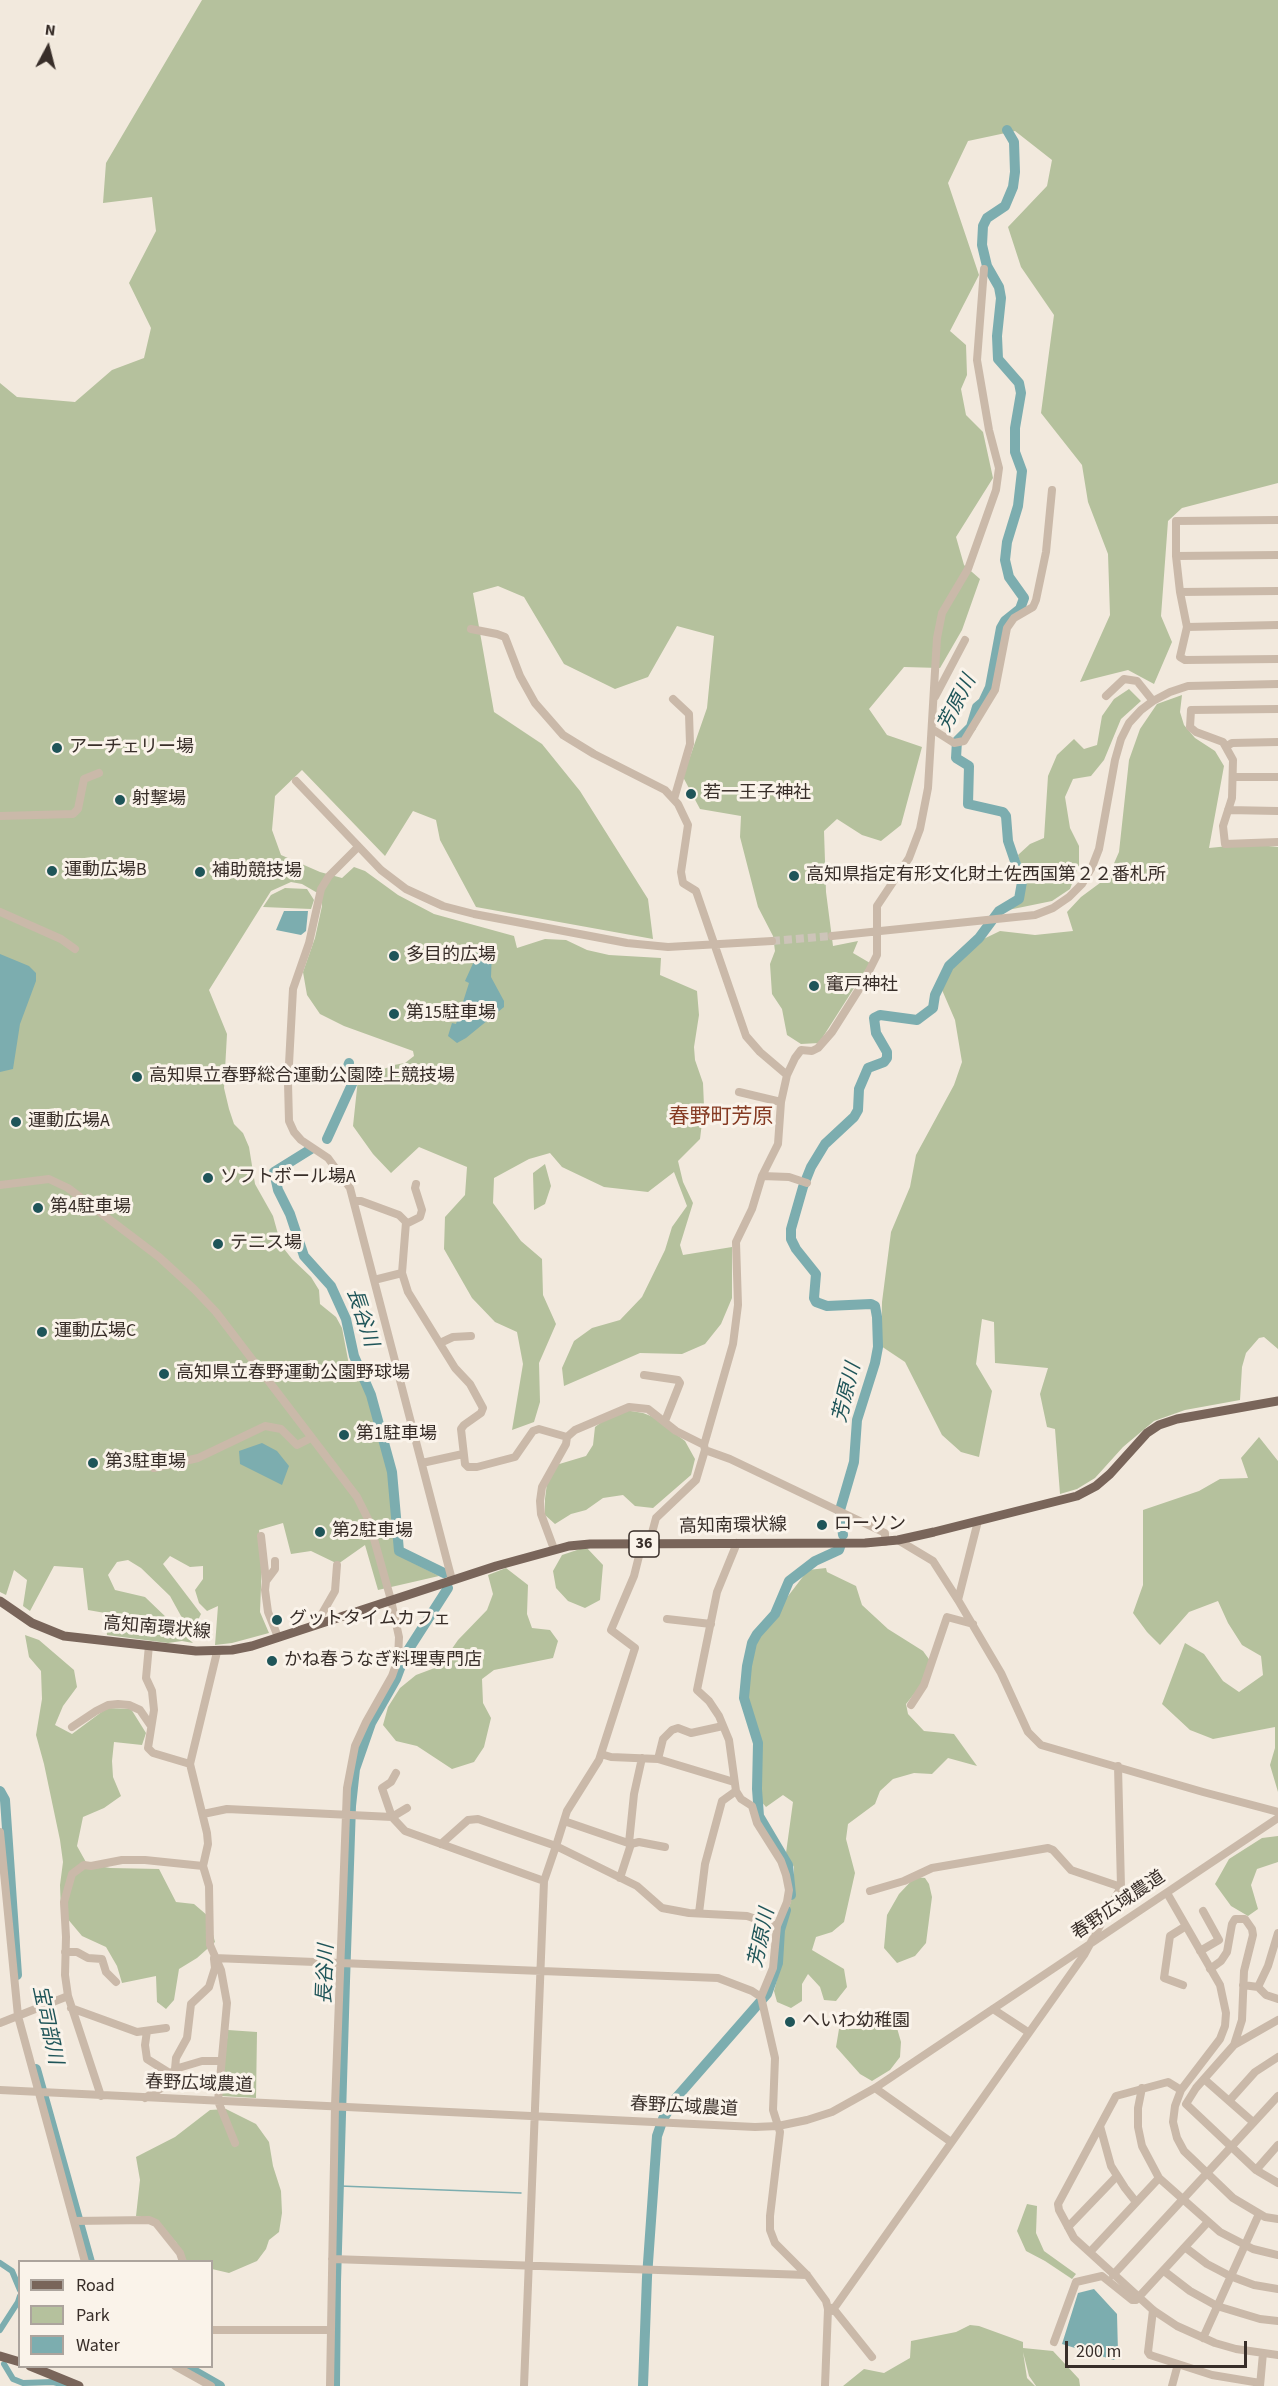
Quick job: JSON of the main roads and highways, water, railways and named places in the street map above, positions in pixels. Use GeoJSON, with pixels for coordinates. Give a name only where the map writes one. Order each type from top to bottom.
{"type":"FeatureCollection","features":[{"type":"Feature","properties":{"kind":"main road","name":"高知南環状線"},"geometry":{"type":"LineString","coordinates":[[0,1601],[32,1623],[55,1633],[217,1652],[252,1646],[554,1549],[590,1544],[737,1544],[898,1540],[1077,1496],[1096,1486],[1110,1474],[1136,1444],[1159,1425],[1200,1413],[1278,1401]]}},
{"type":"Feature","properties":{"kind":"main road"},"geometry":{"type":"LineString","coordinates":[[0,2356],[18,2361]]}},
{"type":"Feature","properties":{"kind":"main road"},"geometry":{"type":"LineString","coordinates":[[32,2368],[56,2382],[79,2386]]}},
{"type":"Feature","properties":{"kind":"water"},"geometry":{"type":"Polygon","coordinates":[[[284,911],[308,911],[306,931],[301,935],[276,930],[284,911]]]}},
{"type":"Feature","properties":{"kind":"water"},"geometry":{"type":"Polygon","coordinates":[[[480,948],[492,950],[491,977],[504,1001],[504,1007],[457,1043],[448,1036],[452,1023],[456,1024],[469,983],[465,981],[480,948]]]}},
{"type":"Feature","properties":{"kind":"water"},"geometry":{"type":"Polygon","coordinates":[[[0,954],[29,966],[36,973],[36,981],[20,1024],[13,1069],[0,1072],[0,954]]]}},
{"type":"Feature","properties":{"kind":"water"},"geometry":{"type":"Polygon","coordinates":[[[262,1443],[277,1451],[289,1466],[282,1485],[240,1464],[239,1451],[262,1443]]]}},
{"type":"Feature","properties":{"kind":"water"},"geometry":{"type":"Polygon","coordinates":[[[1094,2289],[1117,2314],[1118,2353],[1114,2360],[1062,2344],[1078,2293],[1094,2289]]]}},
{"type":"Feature","properties":{"kind":"waterway","name":"芳原川"},"geometry":{"type":"LineString","coordinates":[[843,1535],[840,1510],[854,1462],[857,1420],[875,1363],[878,1347],[877,1317],[875,1306],[871,1304],[827,1306],[816,1302],[814,1298],[816,1274],[796,1249],[791,1239],[791,1229],[811,1167],[825,1144],[854,1117],[858,1110],[859,1089],[868,1068],[884,1062],[887,1058],[887,1052],[876,1033],[874,1018],[880,1015],[917,1020],[933,1008],[935,995],[949,966],[979,938],[999,911],[1019,899],[1022,882],[1008,841],[1006,816],[1003,812],[968,804],[969,766],[956,758],[957,741],[971,727],[977,707],[983,702],[990,687],[1001,628],[1005,621],[1020,609],[1024,598],[1009,577],[1005,560],[1007,542],[1018,506],[1022,471],[1015,452],[1015,428],[1021,393],[1019,383],[998,359],[997,336],[1001,298],[999,287],[987,266],[982,245],[983,226],[987,218],[1005,206],[1013,187],[1014,142],[1007,130]]}},
{"type":"Feature","properties":{"kind":"waterway","name":"長谷川"},"geometry":{"type":"LineString","coordinates":[[327,1139],[353,1082],[350,1073],[346,1072],[349,1063]]}},
{"type":"Feature","properties":{"kind":"waterway","name":"長谷川"},"geometry":{"type":"LineString","coordinates":[[311,1149],[274,1172],[278,1190],[290,1214],[304,1256],[331,1286],[346,1319],[354,1356],[371,1395],[392,1472],[399,1551],[444,1573]]}},
{"type":"Feature","properties":{"kind":"waterway","name":"芳原川"},"geometry":{"type":"LineString","coordinates":[[791,1895],[788,1865],[759,1816],[758,1743],[744,1698],[747,1666],[752,1643],[775,1614],[789,1581],[815,1561],[839,1550],[841,1544]]}},
{"type":"Feature","properties":{"kind":"waterway","name":"長谷川"},"geometry":{"type":"LineString","coordinates":[[335,2386],[345,1981],[351,1806],[355,1769],[371,1723],[396,1679],[405,1655],[448,1588]]}},
{"type":"Feature","properties":{"kind":"waterway","name":"宝司部川"},"geometry":{"type":"LineString","coordinates":[[0,1791],[5,1800],[17,1975]]}},
{"type":"Feature","properties":{"kind":"waterway","name":"芳原川"},"geometry":{"type":"LineString","coordinates":[[643,2386],[647,2277],[657,2136],[663,2119],[676,2098],[767,1994],[778,1963],[780,1930],[786,1910]]}},
{"type":"Feature","properties":{"kind":"waterway","name":"宝司部川"},"geometry":{"type":"LineString","coordinates":[[36,2069],[89,2260]]}},
{"type":"Feature","properties":{"kind":"waterway"},"geometry":{"type":"LineString","coordinates":[[340,2186],[521,2193]]}},
{"type":"Feature","properties":{"kind":"waterway"},"geometry":{"type":"LineString","coordinates":[[0,2263],[12,2271],[18,2285]]}},
{"type":"Feature","properties":{"kind":"waterway"},"geometry":{"type":"LineString","coordinates":[[0,2330],[18,2302]]}},
{"type":"Feature","properties":{"kind":"waterway"},"geometry":{"type":"LineString","coordinates":[[4,2364],[13,2379],[23,2383],[53,2382],[68,2386]]}},
{"type":"Feature","properties":{"kind":"waterway","name":"宝司部川"},"geometry":{"type":"LineString","coordinates":[[188,2368],[220,2386]]}},
{"type":"Feature","properties":{"kind":"tunnel"},"geometry":{"type":"LineString","coordinates":[[772,941],[832,936]]}},
{"type":"Feature","properties":{"kind":"place","name":"アーチェリー場"},"geometry":{"type":"Point","coordinates":[57,748]}},
{"type":"Feature","properties":{"kind":"place","name":"若一王子神社"},"geometry":{"type":"Point","coordinates":[691,794]}},
{"type":"Feature","properties":{"kind":"place","name":"射撃場"},"geometry":{"type":"Point","coordinates":[120,800]}},
{"type":"Feature","properties":{"kind":"place","name":"運動広場B"},"geometry":{"type":"Point","coordinates":[52,871]}},
{"type":"Feature","properties":{"kind":"place","name":"補助競技場"},"geometry":{"type":"Point","coordinates":[200,872]}},
{"type":"Feature","properties":{"kind":"place","name":"高知県指定有形文化財土佐西国第２２番札所"},"geometry":{"type":"Point","coordinates":[794,876]}},
{"type":"Feature","properties":{"kind":"place","name":"多目的広場"},"geometry":{"type":"Point","coordinates":[394,956]}},
{"type":"Feature","properties":{"kind":"place","name":"竃戸神社"},"geometry":{"type":"Point","coordinates":[814,986]}},
{"type":"Feature","properties":{"kind":"place","name":"第15駐車場"},"geometry":{"type":"Point","coordinates":[394,1014]}},
{"type":"Feature","properties":{"kind":"place","name":"高知県立春野総合運動公園陸上競技場"},"geometry":{"type":"Point","coordinates":[137,1077]}},
{"type":"Feature","properties":{"kind":"place","name":"運動広場A"},"geometry":{"type":"Point","coordinates":[16,1122]}},
{"type":"Feature","properties":{"kind":"place","name":"ソフトボール場A"},"geometry":{"type":"Point","coordinates":[208,1178]}},
{"type":"Feature","properties":{"kind":"place","name":"第4駐車場"},"geometry":{"type":"Point","coordinates":[38,1208]}},
{"type":"Feature","properties":{"kind":"place","name":"テニス場"},"geometry":{"type":"Point","coordinates":[218,1244]}},
{"type":"Feature","properties":{"kind":"place","name":"運動広場C"},"geometry":{"type":"Point","coordinates":[42,1332]}},
{"type":"Feature","properties":{"kind":"place","name":"高知県立春野運動公園野球場"},"geometry":{"type":"Point","coordinates":[164,1374]}},
{"type":"Feature","properties":{"kind":"place","name":"第1駐車場"},"geometry":{"type":"Point","coordinates":[344,1435]}},
{"type":"Feature","properties":{"kind":"place","name":"第3駐車場"},"geometry":{"type":"Point","coordinates":[93,1463]}},
{"type":"Feature","properties":{"kind":"place","name":"ローソン"},"geometry":{"type":"Point","coordinates":[822,1525]}},
{"type":"Feature","properties":{"kind":"place","name":"第2駐車場"},"geometry":{"type":"Point","coordinates":[320,1532]}},
{"type":"Feature","properties":{"kind":"place","name":"グットタイムカフェ"},"geometry":{"type":"Point","coordinates":[277,1620]}},
{"type":"Feature","properties":{"kind":"place","name":"かね春うなぎ料理専門店"},"geometry":{"type":"Point","coordinates":[272,1661]}},
{"type":"Feature","properties":{"kind":"place","name":"へいわ幼稚園"},"geometry":{"type":"Point","coordinates":[790,2022]}},
{"type":"Feature","properties":{"kind":"district","name":"春野町芳原"},"geometry":{"type":"Point","coordinates":[721,1118]}}]}
